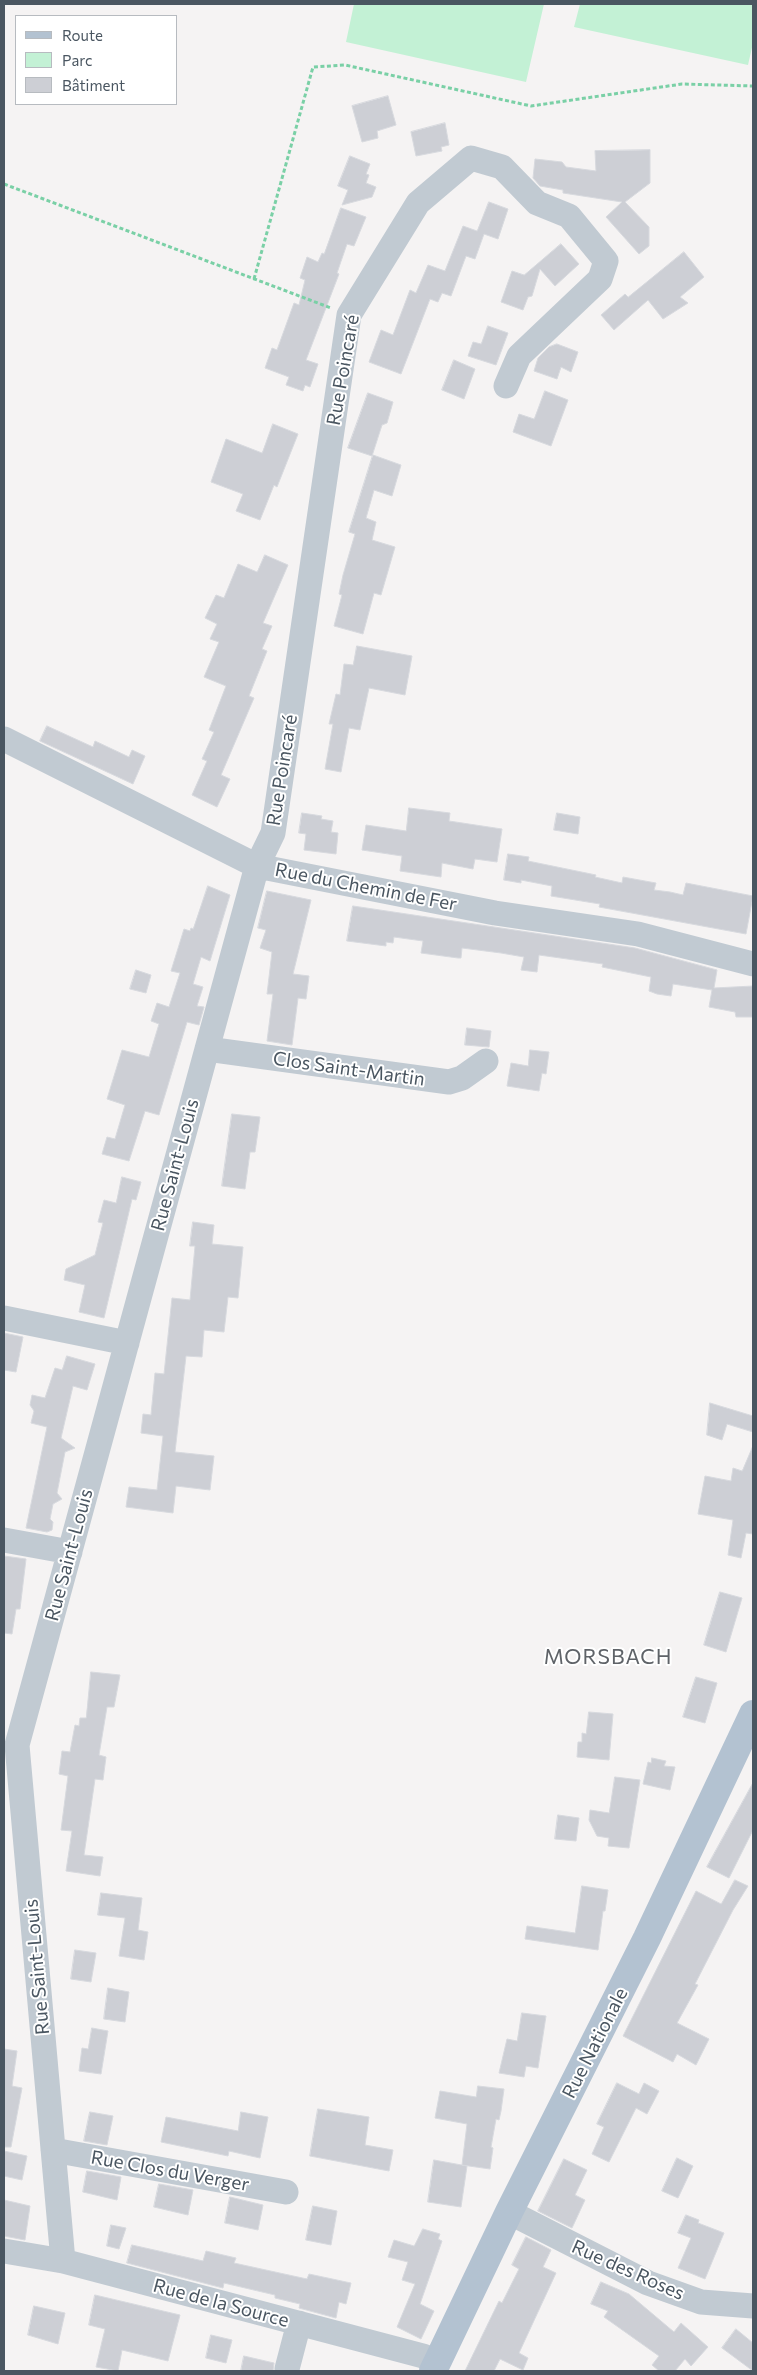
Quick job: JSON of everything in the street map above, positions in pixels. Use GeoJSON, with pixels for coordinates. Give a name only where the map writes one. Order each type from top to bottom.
{"type":"FeatureCollection","features":[{"type":"Feature","properties":{"kind":"main road","name":"Rue Nationale"},"geometry":{"type":"LineString","coordinates":[[435,2367],[509,2212],[648,1938],[753,1714]]}},
{"type":"Feature","properties":{"kind":"street","name":"Rue Poincaré"},"geometry":{"type":"LineString","coordinates":[[257,866],[273,833],[349,315],[418,203],[471,158],[502,167],[537,204],[569,216],[606,261],[600,279],[519,356],[506,386]]}},
{"type":"Feature","properties":{"kind":"street","name":"Rue du Chemin de Fer"},"geometry":{"type":"LineString","coordinates":[[4,739],[257,866],[495,913],[638,934],[753,964]]}},
{"type":"Feature","properties":{"kind":"street","name":"Rue Saint-Louis"},"geometry":{"type":"LineString","coordinates":[[63,2261],[17,1745],[257,866]]}},
{"type":"Feature","properties":{"kind":"street","name":"Clos Saint-Martin"},"geometry":{"type":"LineString","coordinates":[[207,1049],[449,1082],[462,1078],[486,1060]]}},
{"type":"Feature","properties":{"kind":"street"},"geometry":{"type":"LineString","coordinates":[[4,1318],[127,1343]]}},
{"type":"Feature","properties":{"kind":"street"},"geometry":{"type":"LineString","coordinates":[[4,1540],[70,1552]]}},
{"type":"Feature","properties":{"kind":"street","name":"Rue Clos du Verger"},"geometry":{"type":"LineString","coordinates":[[53,2150],[286,2192]]}},
{"type":"Feature","properties":{"kind":"street","name":"Rue des Roses"},"geometry":{"type":"LineString","coordinates":[[509,2212],[648,2283],[701,2302],[753,2306]]}},
{"type":"Feature","properties":{"kind":"street","name":"Rue de la Source"},"geometry":{"type":"LineString","coordinates":[[4,2251],[63,2261],[422,2356],[435,2367]]}},
{"type":"Feature","properties":{"kind":"street"},"geometry":{"type":"LineString","coordinates":[[287,2369],[299,2323]]}},
{"type":"Feature","properties":{"kind":"path"},"geometry":{"type":"LineString","coordinates":[[254,279],[313,67],[345,65],[531,106],[682,84],[753,86]]}},
{"type":"Feature","properties":{"kind":"path"},"geometry":{"type":"LineString","coordinates":[[4,184],[349,315]]}},
{"type":"Feature","properties":{"kind":"green space"},"geometry":{"type":"Polygon","coordinates":[[[354,4],[544,4],[526,82],[346,42],[354,4]]]}},
{"type":"Feature","properties":{"kind":"green space"},"geometry":{"type":"Polygon","coordinates":[[[580,4],[753,4],[753,43],[748,65],[574,27],[580,4]]]}},
{"type":"Feature","properties":{"kind":"building"},"geometry":{"type":"Polygon","coordinates":[[[388,96],[396,125],[377,131],[378,138],[362,142],[352,106],[388,96]]]}},
{"type":"Feature","properties":{"kind":"building"},"geometry":{"type":"Polygon","coordinates":[[[445,123],[449,145],[441,147],[442,151],[416,156],[411,132],[445,123]]]}},
{"type":"Feature","properties":{"kind":"building"},"geometry":{"type":"Polygon","coordinates":[[[650,150],[650,183],[625,202],[649,227],[649,246],[639,254],[606,217],[622,202],[563,193],[563,190],[540,186],[533,178],[535,159],[562,162],[566,167],[596,171],[595,151],[650,150]]]}},
{"type":"Feature","properties":{"kind":"building"},"geometry":{"type":"Polygon","coordinates":[[[350,156],[370,164],[366,174],[369,175],[366,183],[376,187],[372,197],[342,205],[348,190],[338,186],[350,156]]]}},
{"type":"Feature","properties":{"kind":"building"},"geometry":{"type":"Polygon","coordinates":[[[489,202],[508,209],[498,239],[484,234],[475,259],[466,256],[451,296],[442,293],[438,302],[430,299],[401,374],[369,362],[381,330],[393,335],[410,290],[416,293],[428,265],[445,271],[463,226],[477,231],[489,202]]]}},
{"type":"Feature","properties":{"kind":"building"},"geometry":{"type":"Polygon","coordinates":[[[341,208],[366,217],[354,246],[347,244],[337,273],[339,274],[306,360],[318,364],[310,387],[305,385],[303,391],[286,385],[289,377],[265,368],[272,348],[277,350],[294,303],[299,305],[305,280],[300,278],[307,257],[318,262],[322,253],[324,254],[341,208]]]}},
{"type":"Feature","properties":{"kind":"building"},"geometry":{"type":"Polygon","coordinates":[[[561,244],[579,264],[555,286],[540,269],[532,296],[528,297],[523,310],[501,302],[512,271],[524,275],[561,244]]]}},
{"type":"Feature","properties":{"kind":"building"},"geometry":{"type":"Polygon","coordinates":[[[684,252],[704,277],[680,297],[688,303],[663,319],[648,300],[614,330],[601,315],[625,294],[628,297],[684,252]]]}},
{"type":"Feature","properties":{"kind":"building"},"geometry":{"type":"Polygon","coordinates":[[[488,326],[508,333],[496,365],[468,356],[473,342],[481,344],[488,326]]]}},
{"type":"Feature","properties":{"kind":"building"},"geometry":{"type":"Polygon","coordinates":[[[557,344],[578,352],[571,372],[561,367],[557,379],[534,371],[538,358],[549,347],[557,344]]]}},
{"type":"Feature","properties":{"kind":"building"},"geometry":{"type":"Polygon","coordinates":[[[454,360],[475,369],[464,399],[442,390],[454,360]]]}},
{"type":"Feature","properties":{"kind":"building"},"geometry":{"type":"Polygon","coordinates":[[[545,391],[568,400],[551,446],[513,432],[519,414],[534,419],[545,391]]]}},
{"type":"Feature","properties":{"kind":"building"},"geometry":{"type":"Polygon","coordinates":[[[368,393],[393,402],[387,423],[382,425],[372,456],[348,448],[368,393]]]}},
{"type":"Feature","properties":{"kind":"building"},"geometry":{"type":"Polygon","coordinates":[[[273,424],[298,434],[277,487],[274,485],[260,520],[236,511],[243,494],[211,482],[226,439],[262,453],[273,424]]]}},
{"type":"Feature","properties":{"kind":"building"},"geometry":{"type":"Polygon","coordinates":[[[373,455],[401,465],[392,496],[374,490],[366,518],[376,522],[372,540],[395,547],[381,595],[374,593],[363,634],[334,626],[342,595],[339,594],[343,575],[355,534],[349,532],[373,455]]]}},
{"type":"Feature","properties":{"kind":"building"},"geometry":{"type":"Polygon","coordinates":[[[265,555],[288,565],[263,623],[272,626],[262,649],[267,651],[249,696],[254,698],[221,775],[230,779],[217,807],[192,795],[207,761],[202,759],[214,732],[209,730],[226,686],[204,677],[219,642],[210,639],[217,624],[205,618],[216,595],[224,598],[238,564],[257,572],[265,555]]]}},
{"type":"Feature","properties":{"kind":"building"},"geometry":{"type":"Polygon","coordinates":[[[357,646],[412,656],[405,695],[369,688],[360,730],[349,728],[341,772],[325,769],[333,724],[329,724],[336,694],[340,695],[344,664],[353,665],[357,646]]]}},
{"type":"Feature","properties":{"kind":"building"},"geometry":{"type":"Polygon","coordinates":[[[47,726],[93,747],[95,741],[129,757],[132,750],[145,756],[133,784],[40,741],[47,726]]]}},
{"type":"Feature","properties":{"kind":"building"},"geometry":{"type":"Polygon","coordinates":[[[409,808],[450,813],[449,821],[502,829],[497,862],[475,859],[473,869],[442,863],[441,877],[400,871],[402,856],[362,850],[366,825],[406,831],[409,808]]]}},
{"type":"Feature","properties":{"kind":"building"},"geometry":{"type":"Polygon","coordinates":[[[302,813],[322,816],[321,819],[333,821],[331,832],[338,833],[336,854],[304,850],[306,834],[299,833],[302,813]]]}},
{"type":"Feature","properties":{"kind":"building"},"geometry":{"type":"Polygon","coordinates":[[[557,813],[580,817],[578,834],[554,830],[557,813]]]}},
{"type":"Feature","properties":{"kind":"building"},"geometry":{"type":"Polygon","coordinates":[[[508,854],[529,857],[528,861],[596,875],[595,877],[622,883],[623,877],[656,883],[654,890],[683,895],[686,883],[753,896],[746,934],[599,907],[600,904],[551,896],[552,886],[521,880],[521,883],[504,880],[508,854]]]}},
{"type":"Feature","properties":{"kind":"building"},"geometry":{"type":"Polygon","coordinates":[[[208,886],[230,895],[210,961],[201,957],[193,984],[203,987],[197,1006],[204,1007],[199,1025],[187,1022],[159,1115],[145,1111],[129,1161],[102,1154],[107,1137],[115,1139],[125,1105],[107,1099],[122,1050],[149,1057],[159,1024],[151,1021],[157,1003],[169,1007],[180,973],[171,971],[184,929],[190,931],[191,928],[193,929],[208,886]]]}},
{"type":"Feature","properties":{"kind":"building"},"geometry":{"type":"Polygon","coordinates":[[[267,891],[311,900],[293,974],[309,976],[306,999],[298,998],[292,1045],[267,1041],[273,994],[267,994],[272,952],[260,948],[266,930],[258,928],[267,891]]]}},
{"type":"Feature","properties":{"kind":"building"},"geometry":{"type":"Polygon","coordinates":[[[353,906],[635,948],[717,970],[714,988],[753,986],[753,1017],[736,1017],[735,1012],[709,1007],[712,990],[673,984],[671,996],[657,994],[649,991],[651,977],[602,967],[603,964],[539,955],[537,972],[521,970],[524,957],[501,953],[462,948],[461,958],[458,958],[421,953],[423,941],[394,937],[393,943],[386,942],[386,946],[347,941],[353,906]]]}},
{"type":"Feature","properties":{"kind":"building"},"geometry":{"type":"Polygon","coordinates":[[[136,970],[151,975],[146,993],[130,989],[136,970]]]}},
{"type":"Feature","properties":{"kind":"building"},"geometry":{"type":"Polygon","coordinates":[[[467,1028],[491,1031],[489,1047],[465,1045],[467,1028]]]}},
{"type":"Feature","properties":{"kind":"building"},"geometry":{"type":"Polygon","coordinates":[[[530,1050],[549,1052],[546,1074],[542,1073],[539,1091],[507,1086],[511,1063],[528,1066],[530,1050]]]}},
{"type":"Feature","properties":{"kind":"building"},"geometry":{"type":"Polygon","coordinates":[[[232,1114],[260,1117],[255,1152],[250,1152],[245,1189],[222,1186],[232,1114]]]}},
{"type":"Feature","properties":{"kind":"building"},"geometry":{"type":"Polygon","coordinates":[[[122,1177],[141,1182],[136,1200],[132,1199],[104,1318],[79,1312],[85,1285],[64,1280],[66,1269],[95,1255],[103,1223],[98,1222],[104,1200],[116,1203],[122,1177]]]}},
{"type":"Feature","properties":{"kind":"building"},"geometry":{"type":"Polygon","coordinates":[[[193,1222],[214,1225],[212,1244],[243,1247],[238,1298],[228,1297],[224,1332],[204,1330],[202,1357],[186,1356],[175,1452],[214,1456],[210,1490],[176,1486],[173,1513],[126,1507],[129,1487],[157,1490],[163,1436],[141,1433],[143,1414],[151,1415],[155,1373],[164,1374],[172,1298],[190,1300],[195,1246],[190,1246],[193,1222]]]}},
{"type":"Feature","properties":{"kind":"building"},"geometry":{"type":"Polygon","coordinates":[[[4,1333],[23,1337],[16,1372],[4,1370],[4,1333]]]}},
{"type":"Feature","properties":{"kind":"building"},"geometry":{"type":"Polygon","coordinates":[[[67,1356],[95,1364],[87,1390],[73,1386],[61,1438],[75,1448],[65,1452],[57,1493],[62,1499],[53,1504],[50,1519],[53,1522],[52,1530],[47,1532],[26,1528],[47,1427],[31,1423],[34,1411],[30,1405],[32,1395],[45,1398],[55,1368],[62,1370],[67,1356]]]}},
{"type":"Feature","properties":{"kind":"building"},"geometry":{"type":"Polygon","coordinates":[[[710,1403],[753,1416],[753,1432],[727,1424],[722,1440],[707,1435],[710,1403]]]}},
{"type":"Feature","properties":{"kind":"building"},"geometry":{"type":"Polygon","coordinates":[[[753,1446],[753,1534],[746,1533],[741,1558],[728,1555],[733,1520],[698,1514],[705,1476],[731,1481],[733,1468],[742,1471],[753,1446]]]}},
{"type":"Feature","properties":{"kind":"building"},"geometry":{"type":"Polygon","coordinates":[[[4,1556],[26,1559],[20,1609],[16,1609],[12,1634],[4,1633],[4,1556]]]}},
{"type":"Feature","properties":{"kind":"building"},"geometry":{"type":"Polygon","coordinates":[[[720,1592],[742,1598],[726,1652],[704,1645],[720,1592]]]}},
{"type":"Feature","properties":{"kind":"building"},"geometry":{"type":"Polygon","coordinates":[[[91,1672],[120,1675],[114,1707],[107,1707],[99,1755],[106,1757],[103,1780],[95,1779],[84,1855],[103,1857],[100,1876],[66,1871],[72,1831],[61,1830],[68,1776],[59,1774],[62,1751],[70,1752],[75,1725],[79,1726],[80,1718],[86,1718],[91,1672]]]}},
{"type":"Feature","properties":{"kind":"building"},"geometry":{"type":"Polygon","coordinates":[[[696,1677],[717,1683],[705,1723],[683,1717],[696,1677]]]}},
{"type":"Feature","properties":{"kind":"building"},"geometry":{"type":"Polygon","coordinates":[[[589,1712],[613,1714],[609,1760],[577,1757],[578,1742],[582,1742],[582,1733],[586,1734],[589,1712]]]}},
{"type":"Feature","properties":{"kind":"building"},"geometry":{"type":"Polygon","coordinates":[[[652,1758],[666,1761],[664,1766],[675,1767],[670,1790],[643,1784],[648,1762],[651,1763],[652,1758]]]}},
{"type":"Feature","properties":{"kind":"building"},"geometry":{"type":"Polygon","coordinates":[[[615,1777],[640,1780],[629,1848],[608,1846],[609,1838],[597,1836],[589,1820],[590,1810],[609,1813],[615,1777]]]}},
{"type":"Feature","properties":{"kind":"building"},"geometry":{"type":"Polygon","coordinates":[[[753,1783],[753,1830],[729,1878],[707,1867],[753,1783]]]}},
{"type":"Feature","properties":{"kind":"building"},"geometry":{"type":"Polygon","coordinates":[[[558,1815],[579,1818],[576,1841],[555,1839],[558,1815]]]}},
{"type":"Feature","properties":{"kind":"building"},"geometry":{"type":"Polygon","coordinates":[[[735,1880],[748,1886],[733,1910],[695,1984],[698,1985],[677,2023],[709,2039],[696,2065],[677,2054],[673,2062],[623,2036],[696,1891],[721,1904],[735,1880]]]}},
{"type":"Feature","properties":{"kind":"building"},"geometry":{"type":"Polygon","coordinates":[[[582,1886],[608,1890],[598,1950],[525,1939],[527,1926],[575,1933],[582,1886]]]}},
{"type":"Feature","properties":{"kind":"building"},"geometry":{"type":"Polygon","coordinates":[[[101,1893],[142,1898],[138,1930],[148,1932],[144,1960],[119,1956],[125,1918],[98,1915],[101,1893]]]}},
{"type":"Feature","properties":{"kind":"building"},"geometry":{"type":"Polygon","coordinates":[[[75,1950],[96,1953],[91,1982],[71,1979],[75,1950]]]}},
{"type":"Feature","properties":{"kind":"building"},"geometry":{"type":"Polygon","coordinates":[[[108,1988],[129,1992],[125,2022],[104,2019],[108,1988]]]}},
{"type":"Feature","properties":{"kind":"building"},"geometry":{"type":"Polygon","coordinates":[[[522,2013],[546,2016],[538,2068],[526,2066],[524,2077],[499,2073],[507,2039],[517,2041],[522,2013]]]}},
{"type":"Feature","properties":{"kind":"building"},"geometry":{"type":"Polygon","coordinates":[[[92,2028],[108,2031],[101,2074],[79,2071],[82,2048],[88,2049],[92,2028]]]}},
{"type":"Feature","properties":{"kind":"building"},"geometry":{"type":"Polygon","coordinates":[[[4,2049],[17,2051],[12,2086],[22,2088],[11,2147],[4,2147],[4,2049]]]}},
{"type":"Feature","properties":{"kind":"building"},"geometry":{"type":"Polygon","coordinates":[[[617,2083],[639,2094],[644,2083],[659,2091],[647,2114],[636,2108],[609,2162],[592,2154],[604,2127],[597,2124],[617,2083]]]}},
{"type":"Feature","properties":{"kind":"building"},"geometry":{"type":"Polygon","coordinates":[[[478,2086],[504,2089],[499,2120],[496,2119],[491,2147],[493,2148],[490,2169],[462,2165],[467,2124],[435,2118],[440,2091],[476,2097],[478,2086]]]}},
{"type":"Feature","properties":{"kind":"building"},"geometry":{"type":"Polygon","coordinates":[[[318,2109],[369,2117],[365,2145],[393,2150],[389,2171],[310,2156],[318,2109]]]}},
{"type":"Feature","properties":{"kind":"building"},"geometry":{"type":"Polygon","coordinates":[[[90,2112],[113,2116],[107,2145],[84,2141],[90,2112]]]}},
{"type":"Feature","properties":{"kind":"building"},"geometry":{"type":"Polygon","coordinates":[[[241,2112],[268,2117],[260,2158],[229,2151],[228,2156],[161,2142],[166,2117],[238,2131],[241,2112]]]}},
{"type":"Feature","properties":{"kind":"building"},"geometry":{"type":"Polygon","coordinates":[[[4,2151],[27,2156],[22,2180],[4,2176],[4,2151]]]}},
{"type":"Feature","properties":{"kind":"building"},"geometry":{"type":"Polygon","coordinates":[[[677,2158],[693,2166],[678,2198],[662,2191],[677,2158]]]}},
{"type":"Feature","properties":{"kind":"building"},"geometry":{"type":"Polygon","coordinates":[[[564,2159],[587,2170],[575,2195],[585,2200],[572,2228],[538,2211],[564,2159]]]}},
{"type":"Feature","properties":{"kind":"building"},"geometry":{"type":"Polygon","coordinates":[[[434,2160],[467,2166],[461,2207],[428,2202],[434,2160]]]}},
{"type":"Feature","properties":{"kind":"building"},"geometry":{"type":"Polygon","coordinates":[[[87,2171],[121,2177],[117,2200],[83,2192],[87,2171]]]}},
{"type":"Feature","properties":{"kind":"building"},"geometry":{"type":"Polygon","coordinates":[[[159,2184],[193,2190],[188,2215],[154,2207],[159,2184]]]}},
{"type":"Feature","properties":{"kind":"building"},"geometry":{"type":"Polygon","coordinates":[[[230,2197],[263,2205],[258,2230],[225,2223],[230,2197]]]}},
{"type":"Feature","properties":{"kind":"building"},"geometry":{"type":"Polygon","coordinates":[[[4,2200],[30,2206],[25,2240],[4,2236],[4,2200]]]}},
{"type":"Feature","properties":{"kind":"building"},"geometry":{"type":"Polygon","coordinates":[[[313,2206],[337,2211],[331,2245],[306,2240],[313,2206]]]}},
{"type":"Feature","properties":{"kind":"building"},"geometry":{"type":"Polygon","coordinates":[[[686,2215],[699,2220],[698,2223],[724,2233],[705,2279],[678,2268],[691,2238],[678,2233],[686,2215]]]}},
{"type":"Feature","properties":{"kind":"building"},"geometry":{"type":"Polygon","coordinates":[[[111,2225],[126,2228],[119,2249],[107,2246],[111,2225]]]}},
{"type":"Feature","properties":{"kind":"building"},"geometry":{"type":"Polygon","coordinates":[[[423,2229],[440,2234],[438,2239],[442,2241],[420,2304],[434,2311],[421,2339],[397,2327],[415,2284],[402,2280],[408,2262],[388,2257],[394,2240],[414,2246],[423,2229]]]}},
{"type":"Feature","properties":{"kind":"building"},"geometry":{"type":"Polygon","coordinates":[[[526,2237],[551,2250],[543,2267],[556,2273],[519,2353],[528,2358],[523,2370],[500,2359],[494,2371],[465,2371],[499,2301],[502,2303],[519,2269],[512,2265],[526,2237]]]}},
{"type":"Feature","properties":{"kind":"building"},"geometry":{"type":"Polygon","coordinates":[[[132,2245],[203,2261],[206,2251],[236,2258],[234,2263],[307,2279],[309,2274],[351,2283],[346,2304],[339,2302],[336,2318],[299,2308],[300,2304],[275,2298],[275,2295],[224,2283],[223,2288],[127,2263],[132,2245]]]}},
{"type":"Feature","properties":{"kind":"building"},"geometry":{"type":"Polygon","coordinates":[[[601,2282],[629,2294],[674,2332],[681,2323],[708,2347],[691,2366],[685,2359],[675,2371],[659,2371],[652,2365],[659,2356],[604,2317],[608,2311],[591,2304],[601,2282]]]}},
{"type":"Feature","properties":{"kind":"building"},"geometry":{"type":"Polygon","coordinates":[[[95,2295],[180,2315],[168,2361],[122,2350],[118,2371],[96,2367],[105,2329],[89,2325],[95,2295]]]}},
{"type":"Feature","properties":{"kind":"building"},"geometry":{"type":"Polygon","coordinates":[[[34,2306],[65,2313],[58,2344],[28,2335],[34,2306]]]}},
{"type":"Feature","properties":{"kind":"building"},"geometry":{"type":"Polygon","coordinates":[[[736,2329],[753,2343],[753,2371],[722,2348],[736,2329]]]}},
{"type":"Feature","properties":{"kind":"building"},"geometry":{"type":"Polygon","coordinates":[[[211,2335],[232,2340],[226,2363],[206,2358],[211,2335]]]}},
{"type":"Feature","properties":{"kind":"building"},"geometry":{"type":"Polygon","coordinates":[[[244,2356],[274,2363],[273,2371],[241,2371],[244,2356]]]}},
{"type":"Feature","properties":{"kind":"district","name":"MORSBACH"},"geometry":{"type":"Point","coordinates":[608,1657]}}]}
